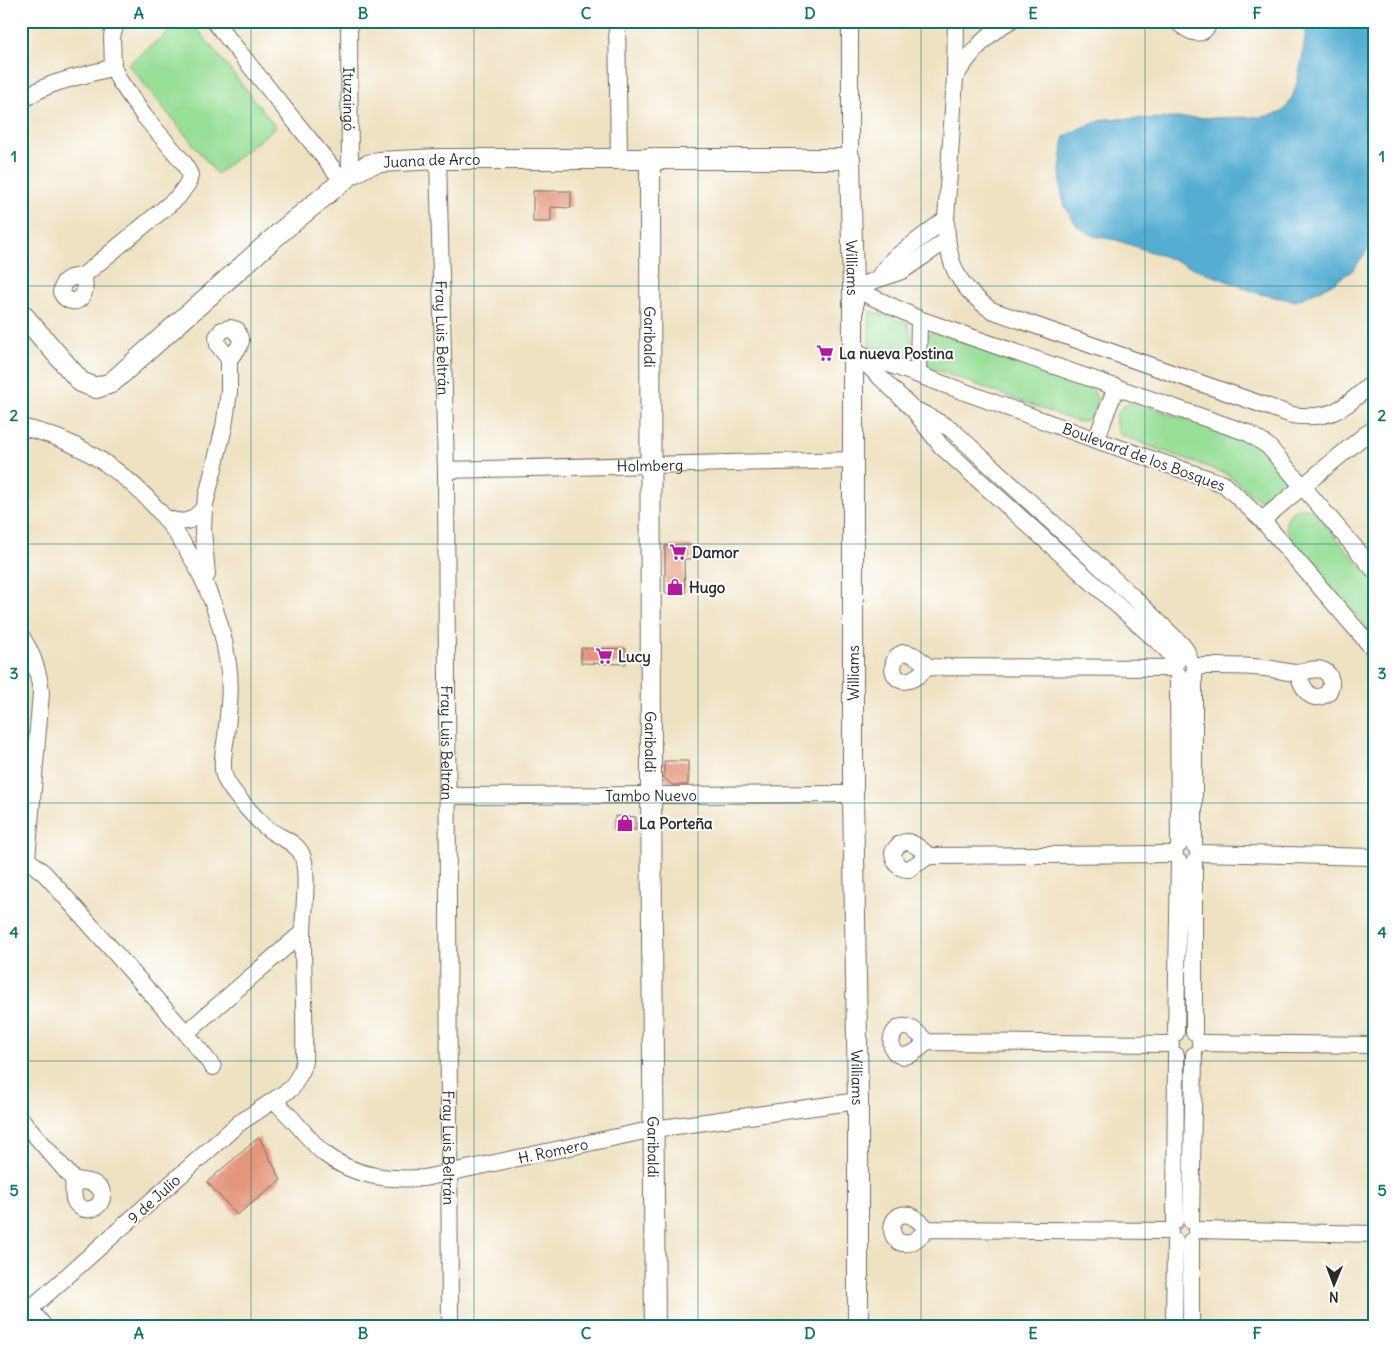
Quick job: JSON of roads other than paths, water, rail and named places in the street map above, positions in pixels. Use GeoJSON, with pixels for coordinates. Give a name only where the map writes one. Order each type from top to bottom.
{"type":"FeatureCollection","features":[{"type":"Feature","properties":{"kind":"street"},"geometry":{"type":"LineString","coordinates":[[84,275],[178,197],[188,182],[190,175],[184,163],[131,97],[113,67],[112,36],[117,21]]}},
{"type":"Feature","properties":{"kind":"street"},"geometry":{"type":"LineString","coordinates":[[214,21],[346,178]]}},
{"type":"Feature","properties":{"kind":"street","name":"Ituzaingó"},"geometry":{"type":"LineString","coordinates":[[346,178],[349,21]]}},
{"type":"Feature","properties":{"kind":"street"},"geometry":{"type":"LineString","coordinates":[[617,21],[619,158]]}},
{"type":"Feature","properties":{"kind":"street","name":"Williams"},"geometry":{"type":"LineString","coordinates":[[850,21],[854,460],[853,794],[858,1101],[858,1326]]}},
{"type":"Feature","properties":{"kind":"street"},"geometry":{"type":"LineString","coordinates":[[956,21],[955,77],[946,218],[947,240],[953,266],[962,284],[975,299],[991,310],[1292,415],[1309,418],[1326,416],[1341,409],[1375,381]]}},
{"type":"Feature","properties":{"kind":"street"},"geometry":{"type":"LineString","coordinates":[[955,77],[974,51],[991,34],[1010,21]]}},
{"type":"Feature","properties":{"kind":"street"},"geometry":{"type":"LineString","coordinates":[[1176,21],[1186,30],[1195,33],[1204,30],[1210,21]]}},
{"type":"Feature","properties":{"kind":"street"},"geometry":{"type":"LineString","coordinates":[[22,100],[62,81],[113,67]]}},
{"type":"Feature","properties":{"kind":"street","name":"Garibaldi"},"geometry":{"type":"LineString","coordinates":[[650,158],[654,1326]]}},
{"type":"Feature","properties":{"kind":"street","name":"Juana de Arco"},"geometry":{"type":"LineString","coordinates":[[21,313],[81,382],[96,388],[111,383],[283,230],[346,178],[368,165],[379,162],[438,159],[850,158]]}},
{"type":"Feature","properties":{"kind":"street","name":"Fray Luis Beltrán"},"geometry":{"type":"LineString","coordinates":[[438,159],[446,470],[450,1326]]}},
{"type":"Feature","properties":{"kind":"street"},"geometry":{"type":"LineString","coordinates":[[877,280],[892,259],[946,218]]}},
{"type":"Feature","properties":{"kind":"street"},"geometry":{"type":"LineString","coordinates":[[853,288],[902,271],[947,240]]}},
{"type":"Feature","properties":{"kind":"street"},"geometry":{"type":"LineString","coordinates":[[853,288],[919,318],[1248,433],[1268,446],[1375,571]]}},
{"type":"Feature","properties":{"kind":"street"},"geometry":{"type":"LineString","coordinates":[[918,374],[919,318]]}},
{"type":"Feature","properties":{"kind":"street"},"geometry":{"type":"LineString","coordinates":[[853,351],[913,409],[941,446],[1185,667],[1187,853],[1196,1043],[1183,1231],[1174,1326]]}},
{"type":"Feature","properties":{"kind":"street","name":"Boulevard de los Bosques"},"geometry":{"type":"LineString","coordinates":[[853,351],[1096,440],[1224,484],[1262,520],[1375,652]]}},
{"type":"Feature","properties":{"kind":"street"},"geometry":{"type":"LineString","coordinates":[[210,594],[205,565],[204,508],[224,427],[229,392],[229,359]]}},
{"type":"Feature","properties":{"kind":"street"},"geometry":{"type":"LineString","coordinates":[[1096,440],[1116,387]]}},
{"type":"Feature","properties":{"kind":"street"},"geometry":{"type":"LineString","coordinates":[[21,427],[67,441],[100,460],[131,482],[166,518],[197,563],[210,594],[223,636],[229,666],[229,694],[223,766],[225,778],[232,791],[269,830],[296,846],[302,854],[306,866],[303,932],[186,1033]]}},
{"type":"Feature","properties":{"kind":"street"},"geometry":{"type":"LineString","coordinates":[[1262,520],[1372,429]]}},
{"type":"Feature","properties":{"kind":"street","name":"Holmberg"},"geometry":{"type":"LineString","coordinates":[[446,470],[854,460]]}},
{"type":"Feature","properties":{"kind":"street"},"geometry":{"type":"LineString","coordinates":[[166,518],[180,523],[197,515],[204,508]]}},
{"type":"Feature","properties":{"kind":"street"},"geometry":{"type":"LineString","coordinates":[[21,636],[34,658],[40,680],[41,693],[24,862],[45,874],[186,1033],[213,1067]]}},
{"type":"Feature","properties":{"kind":"street"},"geometry":{"type":"LineString","coordinates":[[928,667],[1265,668],[1297,673]]}},
{"type":"Feature","properties":{"kind":"street","name":"Tambo Nuevo"},"geometry":{"type":"LineString","coordinates":[[448,796],[853,794]]}},
{"type":"Feature","properties":{"kind":"street"},"geometry":{"type":"LineString","coordinates":[[1187,853],[1174,1044],[1183,1231],[1191,1326]]}},
{"type":"Feature","properties":{"kind":"street"},"geometry":{"type":"LineString","coordinates":[[929,856],[1187,853],[1375,857]]}},
{"type":"Feature","properties":{"kind":"street","name":"9 de Julio"},"geometry":{"type":"LineString","coordinates":[[26,1313],[238,1124],[292,1088],[302,1070],[304,1061],[303,932]]}},
{"type":"Feature","properties":{"kind":"street"},"geometry":{"type":"LineString","coordinates":[[1174,1044],[1185,1029],[1196,1043]]}},
{"type":"Feature","properties":{"kind":"street"},"geometry":{"type":"LineString","coordinates":[[927,1042],[1174,1044]]}},
{"type":"Feature","properties":{"kind":"street"},"geometry":{"type":"LineString","coordinates":[[1174,1044],[1185,1058],[1196,1043]]}},
{"type":"Feature","properties":{"kind":"street"},"geometry":{"type":"LineString","coordinates":[[1196,1043],[1375,1045]]}},
{"type":"Feature","properties":{"kind":"street","name":"H. Romero"},"geometry":{"type":"LineString","coordinates":[[275,1101],[324,1154],[352,1170],[380,1178],[401,1179],[424,1178],[654,1129],[858,1101]]}},
{"type":"Feature","properties":{"kind":"street"},"geometry":{"type":"LineString","coordinates":[[21,1119],[73,1179]]}},
{"type":"Feature","properties":{"kind":"street"},"geometry":{"type":"LineString","coordinates":[[928,1229],[1375,1234]]}},
{"type":"Feature","properties":{"kind":"street"},"geometry":{"type":"LineString","coordinates":[[26,1313],[44,1326]]}},
{"type":"Feature","properties":{"kind":"water"},"geometry":{"type":"Polygon","coordinates":[[[1307,21],[1375,21],[1374,226],[1370,247],[1352,271],[1330,285],[1296,301],[1260,294],[1163,256],[1116,240],[1093,236],[1077,226],[1065,207],[1061,190],[1060,170],[1064,137],[1080,128],[1106,119],[1262,117],[1279,113],[1289,104],[1297,82],[1303,55],[1307,21]]]}},
{"type":"Feature","properties":{"kind":"place","name":"La nueva Postina"},"geometry":{"type":"Point","coordinates":[825,353]}},
{"type":"Feature","properties":{"kind":"place","name":"Damor"},"geometry":{"type":"Point","coordinates":[678,552]}},
{"type":"Feature","properties":{"kind":"place","name":"Hugo"},"geometry":{"type":"Point","coordinates":[675,587]}},
{"type":"Feature","properties":{"kind":"place","name":"Lucy"},"geometry":{"type":"Point","coordinates":[604,656]}},
{"type":"Feature","properties":{"kind":"place","name":"La Porteña"},"geometry":{"type":"Point","coordinates":[625,823]}}]}
